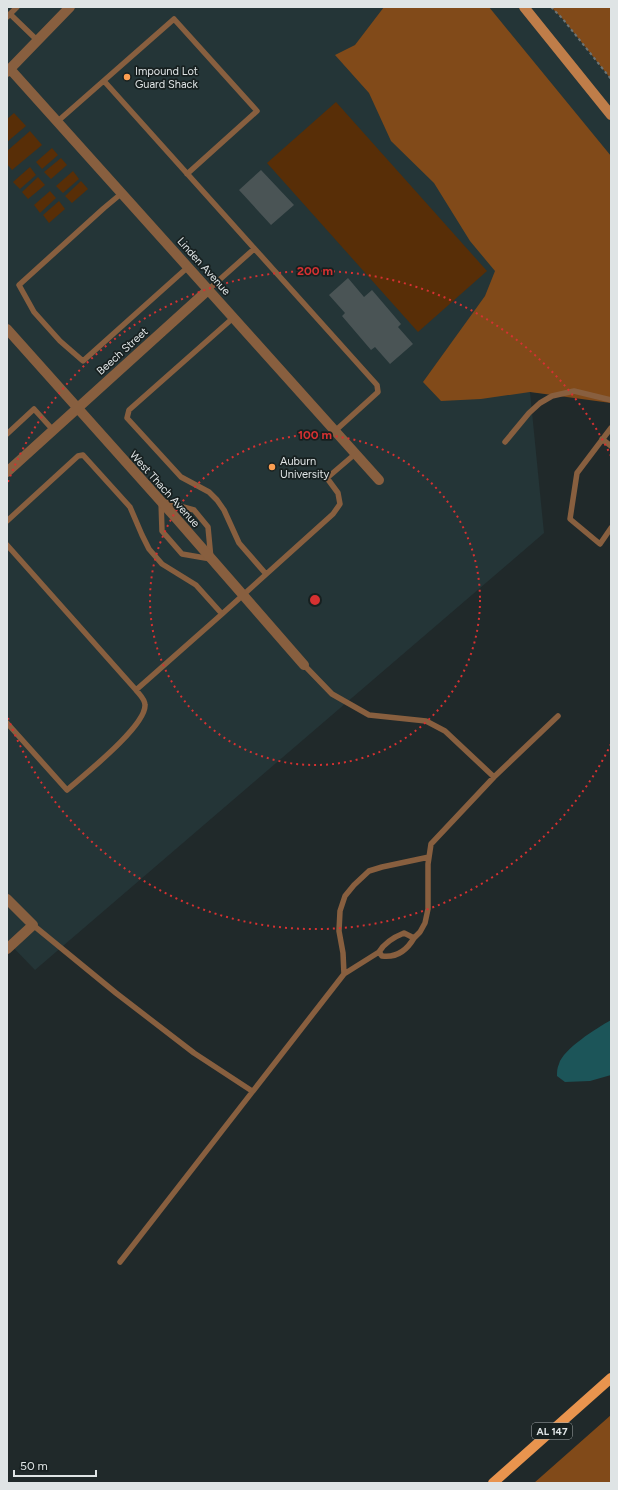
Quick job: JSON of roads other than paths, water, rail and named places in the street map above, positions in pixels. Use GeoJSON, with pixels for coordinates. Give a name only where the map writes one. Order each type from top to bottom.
{"type":"FeatureCollection","features":[{"type":"Feature","properties":{"kind":"main road","name":"AL 147"},"geometry":{"type":"LineString","coordinates":[[493,1483],[611,1378]]}},
{"type":"Feature","properties":{"kind":"street"},"geometry":{"type":"LineString","coordinates":[[9,70],[70,7]]}},
{"type":"Feature","properties":{"kind":"street"},"geometry":{"type":"LineString","coordinates":[[524,7],[611,114]]}},
{"type":"Feature","properties":{"kind":"street","name":"Linden Avenue"},"geometry":{"type":"LineString","coordinates":[[9,70],[58,121],[379,480]]}},
{"type":"Feature","properties":{"kind":"street"},"geometry":{"type":"LineString","coordinates":[[593,92],[611,104]]}},
{"type":"Feature","properties":{"kind":"street","name":"Beech Street"},"geometry":{"type":"LineString","coordinates":[[7,472],[208,290]]}},
{"type":"Feature","properties":{"kind":"street","name":"West Thach Avenue"},"geometry":{"type":"LineString","coordinates":[[7,329],[161,501],[304,665]]}},
{"type":"Feature","properties":{"kind":"street"},"geometry":{"type":"LineString","coordinates":[[7,900],[33,925],[7,949]]}},
{"type":"Feature","properties":{"kind":"lane"},"geometry":{"type":"LineString","coordinates":[[17,7],[8,16],[38,41]]}},
{"type":"Feature","properties":{"kind":"lane"},"geometry":{"type":"LineString","coordinates":[[58,121],[174,19],[257,111],[187,174]]}},
{"type":"Feature","properties":{"kind":"lane"},"geometry":{"type":"LineString","coordinates":[[104,81],[377,385],[378,392],[335,431]]}},
{"type":"Feature","properties":{"kind":"lane"},"geometry":{"type":"LineString","coordinates":[[122,193],[19,285],[34,312],[60,341],[83,361],[188,267]]}},
{"type":"Feature","properties":{"kind":"lane","name":"Beech Street"},"geometry":{"type":"LineString","coordinates":[[208,290],[254,249]]}},
{"type":"Feature","properties":{"kind":"lane"},"geometry":{"type":"LineString","coordinates":[[233,318],[129,410],[128,418],[181,477],[209,492],[217,500],[224,510],[239,543],[266,574]]}},
{"type":"Feature","properties":{"kind":"lane"},"geometry":{"type":"LineString","coordinates":[[505,442],[529,413],[540,403],[552,396],[574,391],[611,400]]}},
{"type":"Feature","properties":{"kind":"lane"},"geometry":{"type":"LineString","coordinates":[[7,434],[34,410],[54,430]]}},
{"type":"Feature","properties":{"kind":"lane"},"geometry":{"type":"LineString","coordinates":[[611,428],[577,473],[570,519],[600,544],[611,528]]}},
{"type":"Feature","properties":{"kind":"lane"},"geometry":{"type":"LineString","coordinates":[[602,439],[611,446]]}},
{"type":"Feature","properties":{"kind":"lane"},"geometry":{"type":"LineString","coordinates":[[136,690],[333,514],[340,504],[338,493],[327,478],[355,454]]}},
{"type":"Feature","properties":{"kind":"lane"},"geometry":{"type":"LineString","coordinates":[[7,521],[78,456],[83,455],[130,507],[149,549],[162,564],[196,584],[222,614]]}},
{"type":"Feature","properties":{"kind":"lane"},"geometry":{"type":"LineString","coordinates":[[161,501],[194,510],[208,527],[212,559],[182,554],[162,531],[161,501]]}},
{"type":"Feature","properties":{"kind":"lane"},"geometry":{"type":"LineString","coordinates":[[7,545],[136,690],[142,697],[145,704],[144,712],[124,740],[67,790],[7,723]]}},
{"type":"Feature","properties":{"kind":"lane"},"geometry":{"type":"LineString","coordinates":[[304,665],[332,694],[369,715],[426,721],[445,730],[494,777]]}},
{"type":"Feature","properties":{"kind":"lane"},"geometry":{"type":"LineString","coordinates":[[379,952],[382,956],[390,957],[401,953],[410,945],[425,923],[428,909],[429,857],[432,844],[494,777],[558,716]]}},
{"type":"Feature","properties":{"kind":"lane"},"geometry":{"type":"LineString","coordinates":[[344,974],[343,953],[339,931],[340,911],[345,896],[369,871],[382,866],[429,857]]}},
{"type":"Feature","properties":{"kind":"lane"},"geometry":{"type":"LineString","coordinates":[[33,925],[116,993],[188,1048],[252,1091]]}},
{"type":"Feature","properties":{"kind":"lane"},"geometry":{"type":"LineString","coordinates":[[120,1262],[344,974],[379,952],[383,946],[395,936],[404,934],[414,938]]}},
{"type":"Feature","properties":{"kind":"water"},"geometry":{"type":"Polygon","coordinates":[[[611,1020],[611,1075],[590,1081],[565,1082],[557,1076],[558,1066],[567,1052],[581,1039],[611,1020]]]}},
{"type":"Feature","properties":{"kind":"place","name":"Impound Lot Guard Shack"},"geometry":{"type":"Point","coordinates":[127,77]}},
{"type":"Feature","properties":{"kind":"place","name":"Auburn University"},"geometry":{"type":"Point","coordinates":[272,467]}}]}
